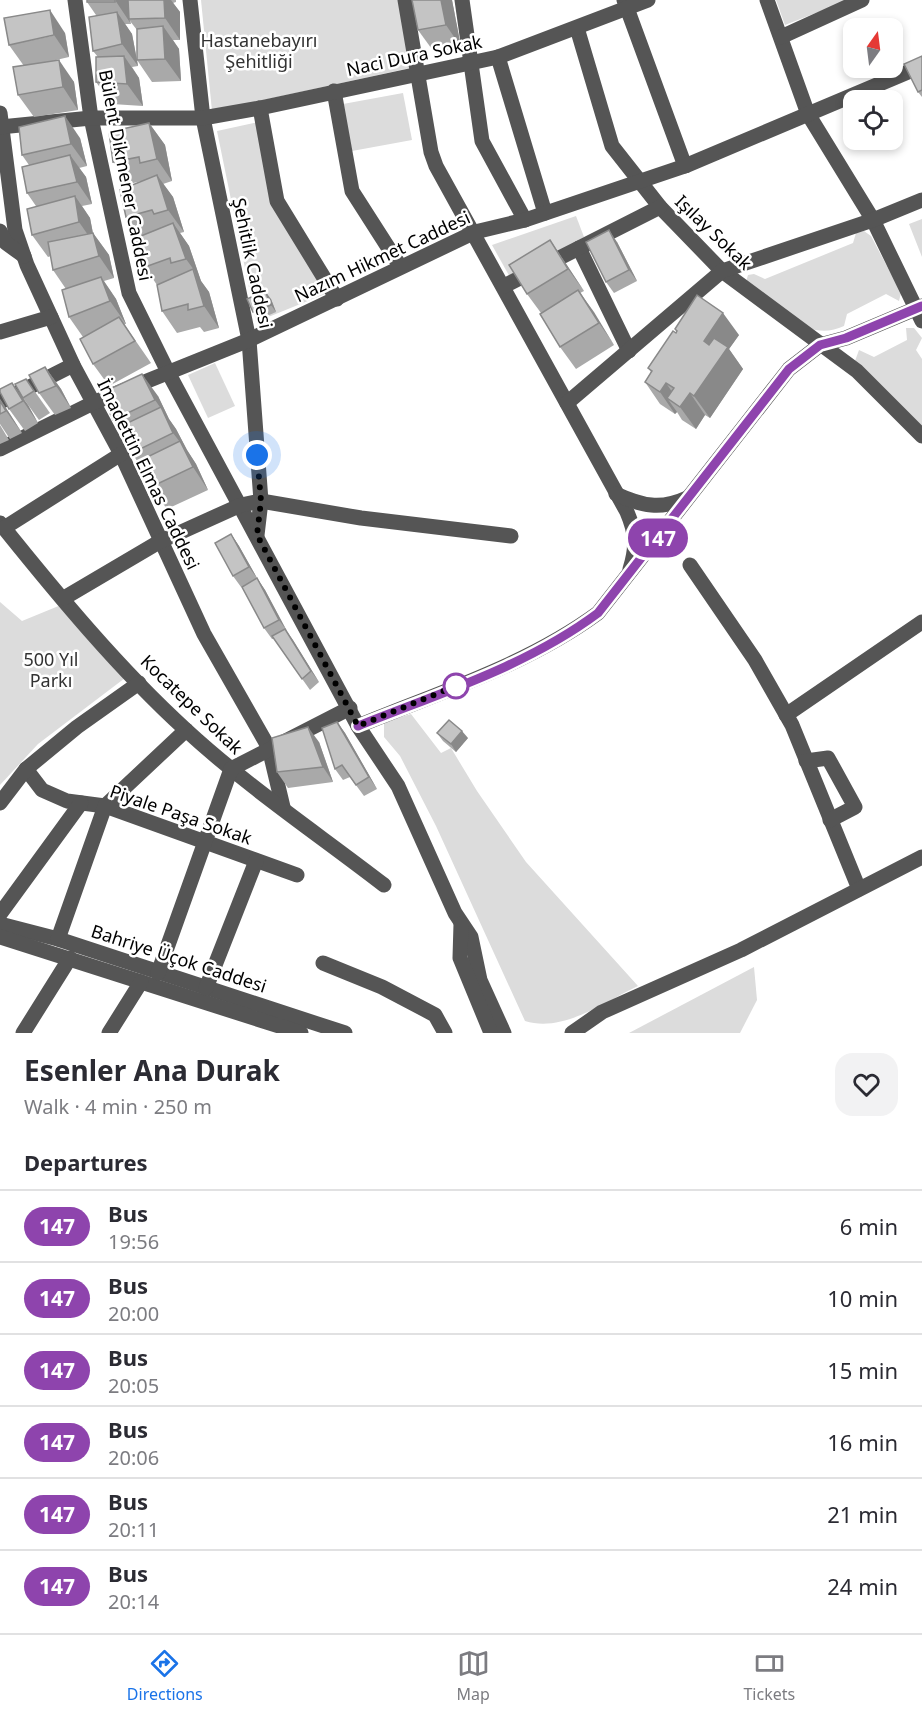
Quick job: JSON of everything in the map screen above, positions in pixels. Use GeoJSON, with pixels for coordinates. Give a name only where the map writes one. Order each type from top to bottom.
{"type":"FeatureCollection","features":[{"type":"Feature","properties":{"kind":"street","name":"Bülent Dikmener Caddesi"},"geometry":{"type":"LineString","coordinates":[[75,0],[91,118],[129,293],[169,374],[358,726],[398,786],[461,924],[471,938],[480,980],[504,1033]]}},
{"type":"Feature","properties":{"kind":"street","name":"Şehitlik Caddesi"},"geometry":{"type":"LineString","coordinates":[[189,0],[203,118],[249,340],[261,501],[257,535]]}},
{"type":"Feature","properties":{"kind":"street"},"geometry":{"type":"LineString","coordinates":[[405,0],[431,152],[635,532],[636,551],[628,576]]}},
{"type":"Feature","properties":{"kind":"street"},"geometry":{"type":"LineString","coordinates":[[462,0],[482,141],[525,220]]}},
{"type":"Feature","properties":{"kind":"street","name":"Naci Dura Sokak"},"geometry":{"type":"LineString","coordinates":[[1,122],[91,118],[203,118],[260,108],[498,57],[577,28],[625,4],[648,0]]}},
{"type":"Feature","properties":{"kind":"street"},"geometry":{"type":"LineString","coordinates":[[358,726],[533,654],[566,637],[598,613],[789,369],[820,345],[920,313],[873,220],[808,114],[767,0]]}},
{"type":"Feature","properties":{"kind":"street"},"geometry":{"type":"LineString","coordinates":[[781,37],[862,0]]}},
{"type":"Feature","properties":{"kind":"street"},"geometry":{"type":"LineString","coordinates":[[625,4],[685,166]]}},
{"type":"Feature","properties":{"kind":"street","name":"Işılay Sokak"},"geometry":{"type":"LineString","coordinates":[[577,28],[612,146],[660,207],[722,271],[857,371],[922,436]]}},
{"type":"Feature","properties":{"kind":"street"},"geometry":{"type":"LineString","coordinates":[[498,57],[545,213]]}},
{"type":"Feature","properties":{"kind":"street","name":"Nazım Hikmet Caddesi"},"geometry":{"type":"LineString","coordinates":[[0,449],[95,402],[249,340],[475,232],[525,220],[685,166],[922,66]]}},
{"type":"Feature","properties":{"kind":"street"},"geometry":{"type":"LineString","coordinates":[[334,91],[352,191],[400,266]]}},
{"type":"Feature","properties":{"kind":"street"},"geometry":{"type":"LineString","coordinates":[[260,108],[277,201],[337,298]]}},
{"type":"Feature","properties":{"kind":"street","name":"İmadettin Elmas Caddesi"},"geometry":{"type":"LineString","coordinates":[[1,122],[15,230],[24,256],[73,365],[121,454],[159,542],[204,634],[269,747],[283,807]]}},
{"type":"Feature","properties":{"kind":"street"},"geometry":{"type":"LineString","coordinates":[[567,403],[722,271],[873,220],[922,200]]}},
{"type":"Feature","properties":{"kind":"street"},"geometry":{"type":"LineString","coordinates":[[504,286],[660,207]]}},
{"type":"Feature","properties":{"kind":"street"},"geometry":{"type":"LineString","coordinates":[[0,231],[6,243],[24,256]]}},
{"type":"Feature","properties":{"kind":"street"},"geometry":{"type":"LineString","coordinates":[[579,248],[629,351]]}},
{"type":"Feature","properties":{"kind":"street"},"geometry":{"type":"LineString","coordinates":[[0,332],[51,317]]}},
{"type":"Feature","properties":{"kind":"street"},"geometry":{"type":"LineString","coordinates":[[0,402],[73,365]]}},
{"type":"Feature","properties":{"kind":"street"},"geometry":{"type":"LineString","coordinates":[[2,526],[121,454]]}},
{"type":"Feature","properties":{"kind":"street"},"geometry":{"type":"LineString","coordinates":[[616,494],[638,504],[653,507],[670,506],[690,496]]}},
{"type":"Feature","properties":{"kind":"street"},"geometry":{"type":"LineString","coordinates":[[64,598],[159,542],[241,505],[261,501],[361,518],[511,536]]}},
{"type":"Feature","properties":{"kind":"street","name":"Kocatepe Sokak"},"geometry":{"type":"LineString","coordinates":[[2,526],[139,683],[186,730],[231,769],[384,885]]}},
{"type":"Feature","properties":{"kind":"street"},"geometry":{"type":"LineString","coordinates":[[690,565],[755,660],[786,715],[859,889]]}},
{"type":"Feature","properties":{"kind":"street"},"geometry":{"type":"LineString","coordinates":[[786,715],[922,622]]}},
{"type":"Feature","properties":{"kind":"street"},"geometry":{"type":"LineString","coordinates":[[0,803],[26,769],[77,727],[139,683]]}},
{"type":"Feature","properties":{"kind":"street"},"geometry":{"type":"LineString","coordinates":[[158,974],[231,769],[269,747],[350,708]]}},
{"type":"Feature","properties":{"kind":"street"},"geometry":{"type":"LineString","coordinates":[[58,939],[105,806],[186,730]]}},
{"type":"Feature","properties":{"kind":"street"},"geometry":{"type":"LineString","coordinates":[[806,761],[828,758],[855,807],[830,820]]}},
{"type":"Feature","properties":{"kind":"street","name":"Piyale Paşa Sokak"},"geometry":{"type":"LineString","coordinates":[[26,769],[42,790],[67,801],[105,806],[297,875]]}},
{"type":"Feature","properties":{"kind":"street"},"geometry":{"type":"LineString","coordinates":[[0,914],[81,803]]}},
{"type":"Feature","properties":{"kind":"street"},"geometry":{"type":"LineString","coordinates":[[572,1033],[602,1012],[741,950],[922,857]]}},
{"type":"Feature","properties":{"kind":"street"},"geometry":{"type":"LineString","coordinates":[[206,988],[256,861]]}},
{"type":"Feature","properties":{"kind":"street","name":"Bülent Dikmener Caddesi"},"geometry":{"type":"LineString","coordinates":[[461,924],[460,958],[491,1033]]}},
{"type":"Feature","properties":{"kind":"street","name":"Bahriye Üçok Caddesi"},"geometry":{"type":"LineString","coordinates":[[0,935],[58,939],[158,974],[345,1033]]}},
{"type":"Feature","properties":{"kind":"street","name":"Bahriye Üçok Caddesi"},"geometry":{"type":"LineString","coordinates":[[0,935],[301,1033]]}},
{"type":"Feature","properties":{"kind":"street"},"geometry":{"type":"LineString","coordinates":[[23,1033],[70,958]]}},
{"type":"Feature","properties":{"kind":"street"},"geometry":{"type":"LineString","coordinates":[[323,963],[382,987],[435,1015],[445,1033]]}},
{"type":"Feature","properties":{"kind":"street"},"geometry":{"type":"LineString","coordinates":[[109,1033],[141,982]]}},
{"type":"Feature","properties":{"kind":"street"},"geometry":{"type":"LineString","coordinates":[[588,1033],[650,992]]}},
{"type":"Feature","properties":{"kind":"street"},"geometry":{"type":"LineString","coordinates":[[249,1033],[258,1020]]}},
{"type":"Feature","properties":{"kind":"green space","name":"Hastanebayırı Şehitliği"},"geometry":{"type":"Polygon","coordinates":[[[201,0],[399,0],[410,68],[212,111],[201,0]]]}},
{"type":"Feature","properties":{"kind":"green space"},"geometry":{"type":"Polygon","coordinates":[[[776,0],[849,0],[785,25],[776,0]]]}},
{"type":"Feature","properties":{"kind":"green space"},"geometry":{"type":"Polygon","coordinates":[[[403,93],[412,140],[352,151],[343,104],[403,93]]]}},
{"type":"Feature","properties":{"kind":"green space"},"geometry":{"type":"Polygon","coordinates":[[[258,122],[274,201],[325,294],[256,322],[217,131],[258,122]]]}},
{"type":"Feature","properties":{"kind":"green space"},"geometry":{"type":"Polygon","coordinates":[[[576,216],[584,237],[511,279],[492,245],[576,216]]]}},
{"type":"Feature","properties":{"kind":"green space"},"geometry":{"type":"Polygon","coordinates":[[[922,219],[922,257],[909,224],[922,219]]]}},
{"type":"Feature","properties":{"kind":"green space"},"geometry":{"type":"Polygon","coordinates":[[[864,231],[871,236],[901,293],[899,301],[886,294],[847,314],[844,326],[830,330],[817,330],[791,320],[745,285],[748,275],[754,274],[765,279],[853,243],[856,233],[864,231]]]}},
{"type":"Feature","properties":{"kind":"green space"},"geometry":{"type":"Polygon","coordinates":[[[906,328],[914,328],[922,338],[916,350],[922,359],[922,430],[855,361],[859,350],[874,357],[907,340],[906,328]]]}},
{"type":"Feature","properties":{"kind":"green space"},"geometry":{"type":"Polygon","coordinates":[[[215,363],[235,406],[208,418],[188,375],[215,363]]]}},
{"type":"Feature","properties":{"kind":"green space","name":"500 Yıl Parkı"},"geometry":{"type":"Polygon","coordinates":[[[0,602],[22,621],[61,605],[125,678],[38,744],[0,785],[0,602]]]}},
{"type":"Feature","properties":{"kind":"green space"},"geometry":{"type":"Polygon","coordinates":[[[411,714],[441,753],[451,748],[477,791],[526,862],[638,986],[583,1014],[568,1019],[539,1024],[525,1021],[436,826],[400,756],[384,737],[384,722],[411,714]]]}},
{"type":"Feature","properties":{"kind":"green space"},"geometry":{"type":"Polygon","coordinates":[[[754,967],[757,1000],[740,1033],[629,1033],[754,967]]]}},
{"type":"Feature","properties":{"kind":"building"},"geometry":{"type":"Polygon","coordinates":[[[87,0],[115,0],[115,2],[87,2],[87,0]]]}},
{"type":"Feature","properties":{"kind":"building"},"geometry":{"type":"Polygon","coordinates":[[[128,0],[164,0],[165,18],[129,19],[128,0]]]}},
{"type":"Feature","properties":{"kind":"building"},"geometry":{"type":"Polygon","coordinates":[[[412,0],[441,0],[446,25],[418,30],[412,0]]]}},
{"type":"Feature","properties":{"kind":"building"},"geometry":{"type":"Polygon","coordinates":[[[50,10],[54,35],[9,45],[4,18],[50,10]]]}},
{"type":"Feature","properties":{"kind":"building"},"geometry":{"type":"Polygon","coordinates":[[[117,12],[122,44],[93,51],[89,17],[117,12]]]}},
{"type":"Feature","properties":{"kind":"building"},"geometry":{"type":"Polygon","coordinates":[[[163,26],[165,59],[137,60],[137,29],[163,26]]]}},
{"type":"Feature","properties":{"kind":"building"},"geometry":{"type":"Polygon","coordinates":[[[124,56],[127,84],[96,82],[96,57],[124,56]]]}},
{"type":"Feature","properties":{"kind":"building"},"geometry":{"type":"Polygon","coordinates":[[[922,56],[922,90],[918,92],[904,64],[922,56]]]}},
{"type":"Feature","properties":{"kind":"building"},"geometry":{"type":"Polygon","coordinates":[[[59,60],[63,87],[18,95],[13,67],[59,60]]]}},
{"type":"Feature","properties":{"kind":"building"},"geometry":{"type":"Polygon","coordinates":[[[65,116],[71,144],[22,155],[19,127],[65,116]]]}},
{"type":"Feature","properties":{"kind":"building"},"geometry":{"type":"Polygon","coordinates":[[[149,123],[157,159],[140,163],[139,157],[113,162],[109,132],[149,123]]]}},
{"type":"Feature","properties":{"kind":"building"},"geometry":{"type":"Polygon","coordinates":[[[70,155],[77,182],[27,193],[22,167],[70,155]]]}},
{"type":"Feature","properties":{"kind":"building"},"geometry":{"type":"Polygon","coordinates":[[[157,175],[168,210],[154,214],[152,210],[126,217],[120,190],[157,175]]]}},
{"type":"Feature","properties":{"kind":"building"},"geometry":{"type":"Polygon","coordinates":[[[75,196],[79,222],[32,235],[27,209],[75,196]]]}},
{"type":"Feature","properties":{"kind":"building"},"geometry":{"type":"Polygon","coordinates":[[[173,223],[186,259],[171,263],[170,258],[145,267],[136,238],[173,223]]]}},
{"type":"Feature","properties":{"kind":"building"},"geometry":{"type":"Polygon","coordinates":[[[609,230],[629,270],[606,282],[586,242],[609,230]]]}},
{"type":"Feature","properties":{"kind":"building"},"geometry":{"type":"Polygon","coordinates":[[[93,233],[99,256],[53,270],[48,242],[93,233]]]}},
{"type":"Feature","properties":{"kind":"building"},"geometry":{"type":"Polygon","coordinates":[[[550,240],[568,269],[527,294],[509,265],[550,240]]]}},
{"type":"Feature","properties":{"kind":"building"},"geometry":{"type":"Polygon","coordinates":[[[193,269],[204,306],[188,310],[188,304],[162,311],[157,285],[193,269]]]}},
{"type":"Feature","properties":{"kind":"building"},"geometry":{"type":"Polygon","coordinates":[[[101,277],[110,301],[69,317],[62,290],[101,277]]]}},
{"type":"Feature","properties":{"kind":"building"},"geometry":{"type":"Polygon","coordinates":[[[578,290],[599,323],[560,347],[540,314],[578,290]]]}},
{"type":"Feature","properties":{"kind":"building"},"geometry":{"type":"Polygon","coordinates":[[[265,291],[271,305],[253,312],[247,299],[265,291]]]}},
{"type":"Feature","properties":{"kind":"building"},"geometry":{"type":"Polygon","coordinates":[[[697,295],[723,313],[704,341],[709,345],[714,338],[728,347],[694,396],[690,393],[680,407],[667,398],[674,388],[666,383],[660,392],[645,382],[652,371],[648,368],[673,331],[676,333],[675,329],[697,295]]]}},
{"type":"Feature","properties":{"kind":"building"},"geometry":{"type":"Polygon","coordinates":[[[119,317],[135,341],[93,364],[80,339],[119,317]]]}},
{"type":"Feature","properties":{"kind":"building"},"geometry":{"type":"Polygon","coordinates":[[[45,367],[56,386],[39,393],[29,375],[45,367]]]}},
{"type":"Feature","properties":{"kind":"building"},"geometry":{"type":"Polygon","coordinates":[[[142,374],[155,400],[113,420],[101,393],[142,374]]]}},
{"type":"Feature","properties":{"kind":"building"},"geometry":{"type":"Polygon","coordinates":[[[26,379],[34,391],[23,398],[15,384],[26,379]]]}},
{"type":"Feature","properties":{"kind":"building"},"geometry":{"type":"Polygon","coordinates":[[[12,383],[23,401],[9,409],[0,389],[12,383]]]}},
{"type":"Feature","properties":{"kind":"building"},"geometry":{"type":"Polygon","coordinates":[[[0,401],[6,411],[0,414],[0,401]]]}},
{"type":"Feature","properties":{"kind":"building"},"geometry":{"type":"Polygon","coordinates":[[[161,407],[173,433],[132,453],[119,427],[161,407]]]}},
{"type":"Feature","properties":{"kind":"building"},"geometry":{"type":"Polygon","coordinates":[[[180,441],[193,467],[151,487],[139,461],[180,441]]]}},
{"type":"Feature","properties":{"kind":"building"},"geometry":{"type":"Polygon","coordinates":[[[231,534],[249,567],[233,576],[215,543],[231,534]]]}},
{"type":"Feature","properties":{"kind":"building"},"geometry":{"type":"Polygon","coordinates":[[[257,578],[279,620],[264,628],[242,587],[257,578]]]}},
{"type":"Feature","properties":{"kind":"building"},"geometry":{"type":"Polygon","coordinates":[[[285,629],[311,671],[302,679],[272,636],[285,629]]]}},
{"type":"Feature","properties":{"kind":"building"},"geometry":{"type":"Polygon","coordinates":[[[449,720],[462,731],[451,744],[437,733],[449,720]]]}},
{"type":"Feature","properties":{"kind":"building"},"geometry":{"type":"Polygon","coordinates":[[[337,722],[369,777],[356,785],[342,765],[335,769],[322,728],[337,722]]]}},
{"type":"Feature","properties":{"kind":"building"},"geometry":{"type":"Polygon","coordinates":[[[308,727],[323,767],[277,772],[272,738],[308,727]]]}},
{"type":"Feature","properties":{"kind":"bus line","name":"147"},"geometry":{"type":"LineString","coordinates":[[358,726],[533,654],[566,637],[598,613],[789,369],[820,345],[846,338],[922,306]]}},
{"type":"Feature","properties":{"kind":"route"},"geometry":{"type":"LineString","coordinates":[[257,455],[261,501],[257,535],[358,726],[456,686]]}}]}
